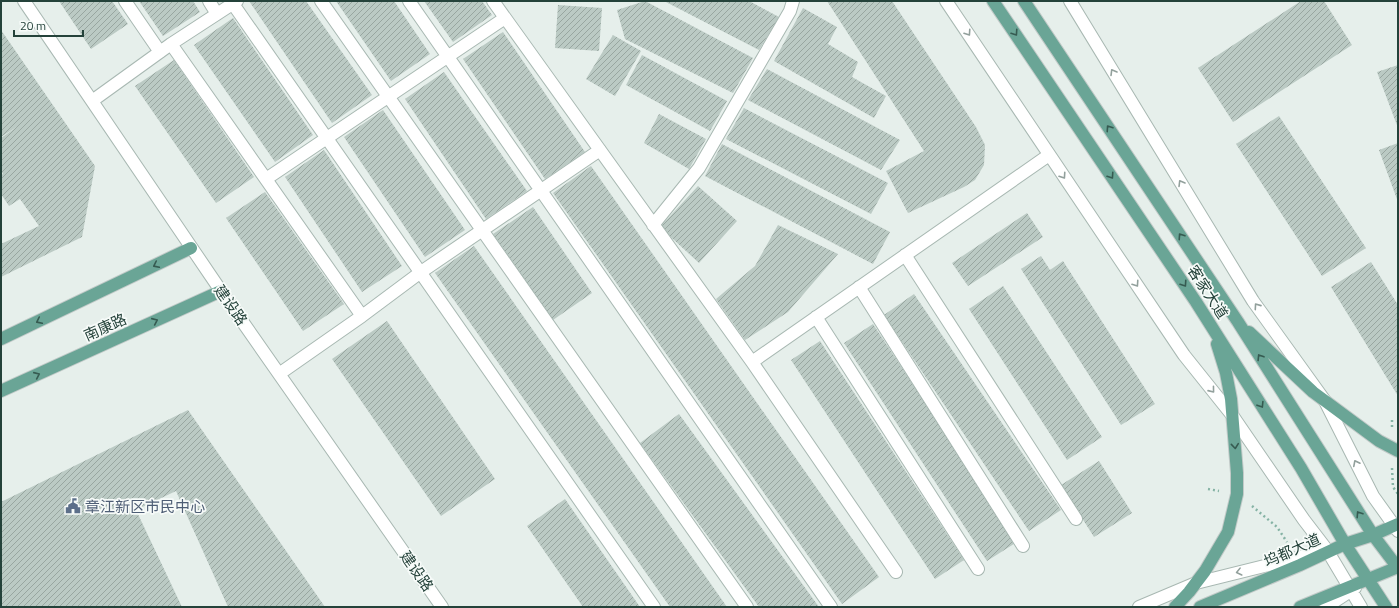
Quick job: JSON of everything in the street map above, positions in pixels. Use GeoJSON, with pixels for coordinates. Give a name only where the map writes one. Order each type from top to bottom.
{"type":"FeatureCollection","features":[{"type":"Feature","properties":{"kind":"main road","name":"客家大道"},"geometry":{"type":"LineString","coordinates":[[993,1],[1196,302],[1301,468],[1345,544],[1386,607]]}},
{"type":"Feature","properties":{"kind":"main road","name":"客家大道"},"geometry":{"type":"LineString","coordinates":[[1024,1],[1238,322],[1373,535],[1398,568]]}},
{"type":"Feature","properties":{"kind":"main road"},"geometry":{"type":"LineString","coordinates":[[1,339],[191,248]]}},
{"type":"Feature","properties":{"kind":"main road","name":"南康路"},"geometry":{"type":"LineString","coordinates":[[1,391],[221,291]]}},
{"type":"Feature","properties":{"kind":"main road"},"geometry":{"type":"LineString","coordinates":[[1175,607],[1205,571],[1228,532],[1237,494],[1237,473],[1231,399],[1226,373],[1219,348],[1209,324],[1196,302]]}},
{"type":"Feature","properties":{"kind":"main road"},"geometry":{"type":"LineString","coordinates":[[1238,322],[1275,355],[1292,374],[1325,401],[1379,441],[1398,451]]}},
{"type":"Feature","properties":{"kind":"main road","name":"坞都大道"},"geometry":{"type":"LineString","coordinates":[[1200,607],[1327,551],[1397,527]]}},
{"type":"Feature","properties":{"kind":"main road"},"geometry":{"type":"LineString","coordinates":[[1300,607],[1351,589],[1368,580],[1398,568]]}},
{"type":"Feature","properties":{"kind":"street","name":"建设路"},"geometry":{"type":"LineString","coordinates":[[24,1],[191,248],[442,607]]}},
{"type":"Feature","properties":{"kind":"street"},"geometry":{"type":"LineString","coordinates":[[125,1],[160,52]]}},
{"type":"Feature","properties":{"kind":"street"},"geometry":{"type":"LineString","coordinates":[[209,1],[217,14]]}},
{"type":"Feature","properties":{"kind":"street"},"geometry":{"type":"LineString","coordinates":[[321,1],[747,607]]}},
{"type":"Feature","properties":{"kind":"street"},"geometry":{"type":"LineString","coordinates":[[408,1],[831,607]]}},
{"type":"Feature","properties":{"kind":"street"},"geometry":{"type":"LineString","coordinates":[[492,1],[752,362],[896,572]]}},
{"type":"Feature","properties":{"kind":"street"},"geometry":{"type":"LineString","coordinates":[[654,225],[699,168],[790,11],[793,1]]}},
{"type":"Feature","properties":{"kind":"street"},"geometry":{"type":"LineString","coordinates":[[946,1],[1184,355],[1232,415],[1327,551],[1361,607]]}},
{"type":"Feature","properties":{"kind":"street"},"geometry":{"type":"LineString","coordinates":[[1070,1],[1253,301],[1325,401],[1373,496],[1397,527]]}},
{"type":"Feature","properties":{"kind":"street"},"geometry":{"type":"LineString","coordinates":[[92,101],[171,44],[235,2],[327,138],[654,607]]}},
{"type":"Feature","properties":{"kind":"street"},"geometry":{"type":"LineString","coordinates":[[266,179],[505,18]]}},
{"type":"Feature","properties":{"kind":"street"},"geometry":{"type":"LineString","coordinates":[[171,44],[362,316]]}},
{"type":"Feature","properties":{"kind":"street"},"geometry":{"type":"LineString","coordinates":[[279,374],[362,316],[421,272],[600,150]]}},
{"type":"Feature","properties":{"kind":"street"},"geometry":{"type":"LineString","coordinates":[[752,362],[1049,155]]}},
{"type":"Feature","properties":{"kind":"street"},"geometry":{"type":"LineString","coordinates":[[906,255],[1076,519]]}},
{"type":"Feature","properties":{"kind":"street"},"geometry":{"type":"LineString","coordinates":[[859,287],[1023,546]]}},
{"type":"Feature","properties":{"kind":"street"},"geometry":{"type":"LineString","coordinates":[[816,317],[978,569]]}},
{"type":"Feature","properties":{"kind":"street"},"geometry":{"type":"LineString","coordinates":[[1139,607],[1196,583],[1327,551]]}},
{"type":"Feature","properties":{"kind":"street"},"geometry":{"type":"LineString","coordinates":[[1326,607],[1351,589]]}},
{"type":"Feature","properties":{"kind":"path"},"geometry":{"type":"LineString","coordinates":[[1393,487],[1398,494]]}},
{"type":"Feature","properties":{"kind":"building"},"geometry":{"type":"Polygon","coordinates":[[[59,1],[112,1],[128,24],[91,49],[59,1]]]}},
{"type":"Feature","properties":{"kind":"building"},"geometry":{"type":"Polygon","coordinates":[[[139,1],[193,1],[200,12],[163,36],[139,1]]]}},
{"type":"Feature","properties":{"kind":"building"},"geometry":{"type":"Polygon","coordinates":[[[249,1],[306,1],[372,95],[332,123],[249,1]]]}},
{"type":"Feature","properties":{"kind":"building"},"geometry":{"type":"Polygon","coordinates":[[[336,1],[394,1],[430,54],[391,81],[336,1]]]}},
{"type":"Feature","properties":{"kind":"building"},"geometry":{"type":"Polygon","coordinates":[[[424,1],[482,1],[492,15],[453,42],[424,1]]]}},
{"type":"Feature","properties":{"kind":"building"},"geometry":{"type":"Polygon","coordinates":[[[645,1],[753,58],[733,93],[625,39],[617,10],[645,1]]]}},
{"type":"Feature","properties":{"kind":"building"},"geometry":{"type":"Polygon","coordinates":[[[664,1],[749,1],[779,17],[759,50],[664,1]]]}},
{"type":"Feature","properties":{"kind":"building"},"geometry":{"type":"Polygon","coordinates":[[[827,1],[892,1],[976,127],[985,145],[984,165],[975,180],[964,187],[908,213],[886,171],[924,151],[827,1]]]}},
{"type":"Feature","properties":{"kind":"building"},"geometry":{"type":"Polygon","coordinates":[[[1301,1],[1324,1],[1352,45],[1233,122],[1198,68],[1301,1]]]}},
{"type":"Feature","properties":{"kind":"building"},"geometry":{"type":"Polygon","coordinates":[[[558,5],[602,8],[599,51],[555,48],[558,5]]]}},
{"type":"Feature","properties":{"kind":"building"},"geometry":{"type":"Polygon","coordinates":[[[803,8],[837,27],[828,44],[858,62],[852,77],[886,96],[874,118],[774,61],[803,8]]]}},
{"type":"Feature","properties":{"kind":"building"},"geometry":{"type":"Polygon","coordinates":[[[233,18],[313,135],[275,162],[194,45],[233,18]]]}},
{"type":"Feature","properties":{"kind":"building"},"geometry":{"type":"Polygon","coordinates":[[[1,30],[95,166],[82,237],[1,277],[1,244],[39,226],[20,199],[9,206],[1,194],[1,175],[3,174],[1,171],[1,138],[18,126],[1,137],[1,30]]]}},
{"type":"Feature","properties":{"kind":"building"},"geometry":{"type":"Polygon","coordinates":[[[503,32],[585,152],[545,179],[463,59],[503,32]]]}},
{"type":"Feature","properties":{"kind":"building"},"geometry":{"type":"Polygon","coordinates":[[[613,35],[641,51],[615,96],[586,79],[613,35]]]}},
{"type":"Feature","properties":{"kind":"building"},"geometry":{"type":"Polygon","coordinates":[[[642,55],[727,101],[710,131],[626,85],[642,55]]]}},
{"type":"Feature","properties":{"kind":"building"},"geometry":{"type":"Polygon","coordinates":[[[174,60],[254,177],[216,203],[135,86],[174,60]]]}},
{"type":"Feature","properties":{"kind":"building"},"geometry":{"type":"Polygon","coordinates":[[[1398,65],[1398,128],[1377,72],[1398,65]]]}},
{"type":"Feature","properties":{"kind":"building"},"geometry":{"type":"Polygon","coordinates":[[[767,69],[900,140],[881,170],[748,100],[767,69]]]}},
{"type":"Feature","properties":{"kind":"building"},"geometry":{"type":"Polygon","coordinates":[[[444,72],[527,191],[486,219],[405,99],[444,72]]]}},
{"type":"Feature","properties":{"kind":"building"},"geometry":{"type":"Polygon","coordinates":[[[744,108],[888,183],[871,214],[726,139],[744,108]]]}},
{"type":"Feature","properties":{"kind":"building"},"geometry":{"type":"Polygon","coordinates":[[[383,110],[465,230],[425,257],[344,137],[383,110]]]}},
{"type":"Feature","properties":{"kind":"building"},"geometry":{"type":"Polygon","coordinates":[[[659,114],[706,139],[689,169],[644,143],[659,114]]]}},
{"type":"Feature","properties":{"kind":"building"},"geometry":{"type":"Polygon","coordinates":[[[1279,116],[1366,248],[1322,276],[1236,144],[1279,116]]]}},
{"type":"Feature","properties":{"kind":"building"},"geometry":{"type":"Polygon","coordinates":[[[1398,143],[1398,202],[1379,150],[1398,143]]]}},
{"type":"Feature","properties":{"kind":"building"},"geometry":{"type":"Polygon","coordinates":[[[722,144],[890,232],[873,264],[705,176],[722,144]]]}},
{"type":"Feature","properties":{"kind":"building"},"geometry":{"type":"Polygon","coordinates":[[[324,150],[402,266],[362,292],[285,177],[324,150]]]}},
{"type":"Feature","properties":{"kind":"building"},"geometry":{"type":"Polygon","coordinates":[[[591,166],[879,577],[842,604],[553,193],[591,166]]]}},
{"type":"Feature","properties":{"kind":"building"},"geometry":{"type":"Polygon","coordinates":[[[698,186],[737,221],[699,263],[660,227],[698,186]]]}},
{"type":"Feature","properties":{"kind":"building"},"geometry":{"type":"Polygon","coordinates":[[[265,192],[344,304],[303,331],[226,218],[265,192]]]}},
{"type":"Feature","properties":{"kind":"building"},"geometry":{"type":"Polygon","coordinates":[[[533,207],[592,293],[553,320],[493,234],[533,207]]]}},
{"type":"Feature","properties":{"kind":"building"},"geometry":{"type":"Polygon","coordinates":[[[1027,213],[1043,237],[968,286],[952,263],[1027,213]]]}},
{"type":"Feature","properties":{"kind":"building"},"geometry":{"type":"Polygon","coordinates":[[[778,225],[838,254],[788,312],[745,340],[716,299],[755,266],[778,225]]]}},
{"type":"Feature","properties":{"kind":"building"},"geometry":{"type":"Polygon","coordinates":[[[474,246],[727,607],[670,607],[435,273],[474,246]]]}},
{"type":"Feature","properties":{"kind":"building"},"geometry":{"type":"Polygon","coordinates":[[[1041,256],[1050,270],[1063,261],[1155,404],[1121,425],[1021,269],[1041,256]]]}},
{"type":"Feature","properties":{"kind":"building"},"geometry":{"type":"Polygon","coordinates":[[[1371,262],[1398,305],[1398,396],[1331,287],[1371,262]]]}},
{"type":"Feature","properties":{"kind":"building"},"geometry":{"type":"Polygon","coordinates":[[[1003,286],[1102,437],[1067,460],[969,309],[1003,286]]]}},
{"type":"Feature","properties":{"kind":"building"},"geometry":{"type":"Polygon","coordinates":[[[914,294],[1061,510],[1029,531],[884,315],[914,294]]]}},
{"type":"Feature","properties":{"kind":"building"},"geometry":{"type":"Polygon","coordinates":[[[387,321],[495,479],[441,516],[332,359],[387,321]]]}},
{"type":"Feature","properties":{"kind":"building"},"geometry":{"type":"Polygon","coordinates":[[[873,324],[1017,542],[987,561],[844,343],[873,324]]]}},
{"type":"Feature","properties":{"kind":"building"},"geometry":{"type":"Polygon","coordinates":[[[820,341],[964,560],[935,579],[791,360],[820,341]]]}},
{"type":"Feature","properties":{"kind":"building","name":"章江新区市民中心"},"geometry":{"type":"Polygon","coordinates":[[[188,410],[325,607],[228,607],[176,491],[136,510],[182,607],[1,607],[1,502],[188,410]]]}},
{"type":"Feature","properties":{"kind":"building"},"geometry":{"type":"Polygon","coordinates":[[[679,414],[819,607],[759,607],[640,443],[679,414]]]}},
{"type":"Feature","properties":{"kind":"building"},"geometry":{"type":"Polygon","coordinates":[[[1099,461],[1132,513],[1094,537],[1061,485],[1099,461]]]}},
{"type":"Feature","properties":{"kind":"building"},"geometry":{"type":"Polygon","coordinates":[[[565,499],[640,607],[583,607],[527,526],[565,499]]]}},
{"type":"Feature","properties":{"kind":"place","name":"章江新区市民中心"},"geometry":{"type":"Point","coordinates":[73,506]}}]}
